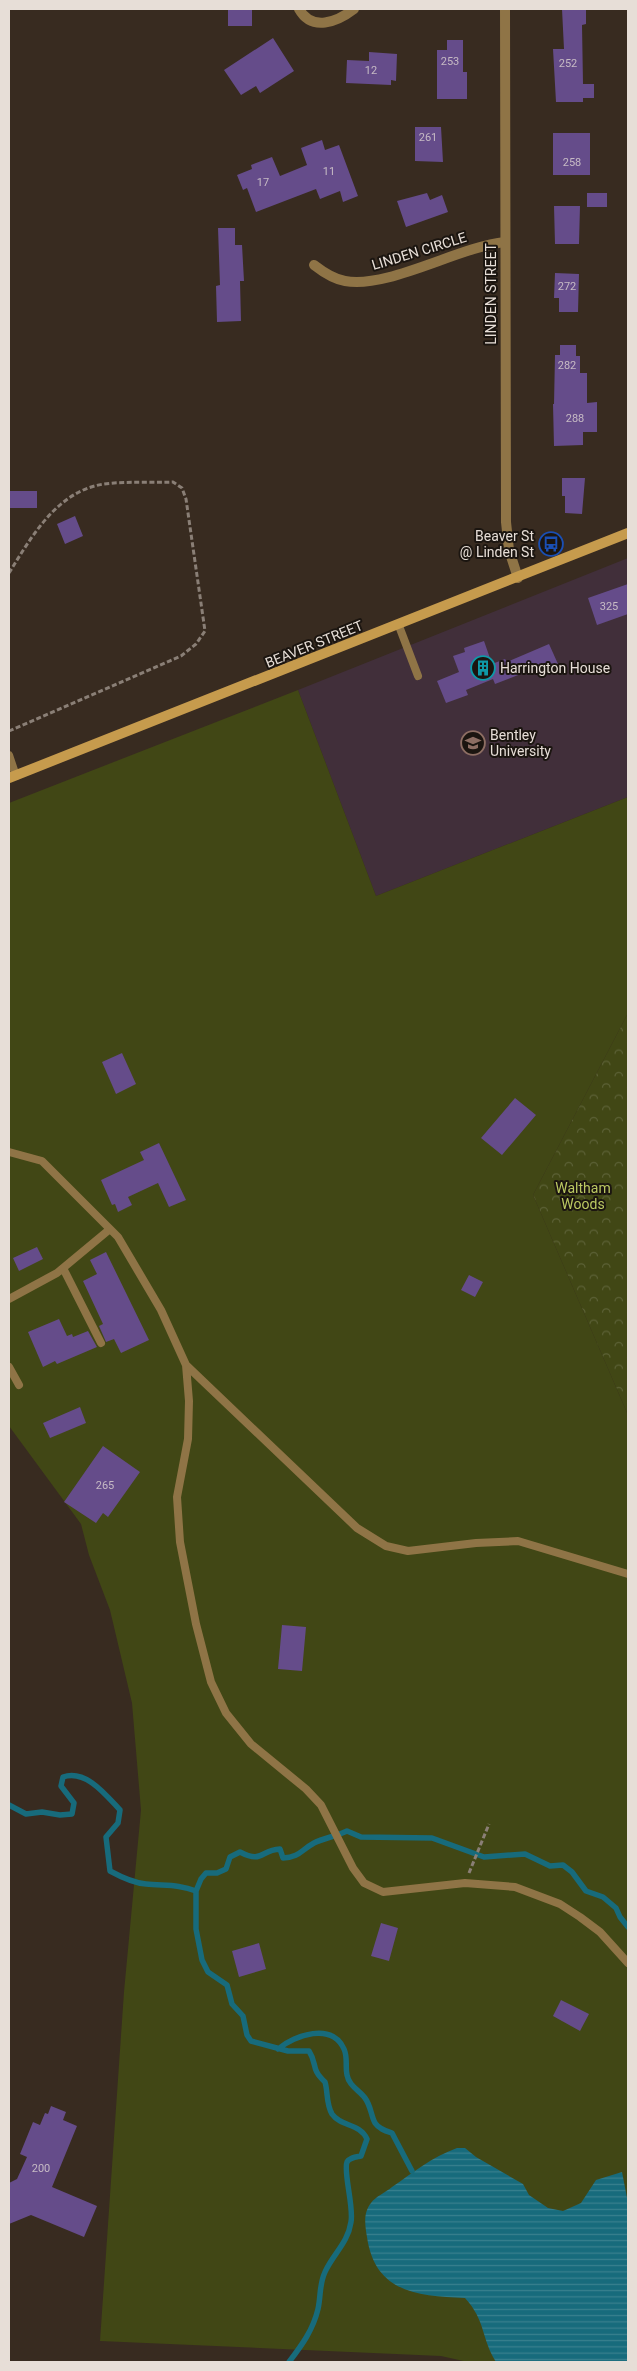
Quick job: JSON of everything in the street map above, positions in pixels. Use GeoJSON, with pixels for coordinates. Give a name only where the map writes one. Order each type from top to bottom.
{"type":"FeatureCollection","features":[{"type":"Feature","properties":{"kind":"main road","name":"BEAVER STREET"},"geometry":{"type":"LineString","coordinates":[[12,777],[399,626],[628,534]]}},
{"type":"Feature","properties":{"kind":"street"},"geometry":{"type":"LineString","coordinates":[[299,9],[309,19],[328,23],[337,20],[354,9]]}},
{"type":"Feature","properties":{"kind":"street","name":"LINDEN STREET"},"geometry":{"type":"LineString","coordinates":[[505,9],[506,522],[509,550],[518,578]]}},
{"type":"Feature","properties":{"kind":"street","name":"LINDEN CIRCLE"},"geometry":{"type":"LineString","coordinates":[[314,266],[334,278],[359,282],[404,272],[489,244],[505,242]]}},
{"type":"Feature","properties":{"kind":"lane"},"geometry":{"type":"LineString","coordinates":[[399,626],[418,676]]}},
{"type":"Feature","properties":{"kind":"lane"},"geometry":{"type":"LineString","coordinates":[[9,755],[12,777]]}},
{"type":"Feature","properties":{"kind":"lane"},"geometry":{"type":"LineString","coordinates":[[9,1152],[42,1161],[118,1237],[142,1274],[186,1365],[357,1528],[386,1546],[408,1550],[518,1541],[628,1574]]}},
{"type":"Feature","properties":{"kind":"lane"},"geometry":{"type":"LineString","coordinates":[[9,1299],[63,1268],[110,1229]]}},
{"type":"Feature","properties":{"kind":"lane"},"geometry":{"type":"LineString","coordinates":[[63,1268],[101,1343]]}},
{"type":"Feature","properties":{"kind":"lane"},"geometry":{"type":"LineString","coordinates":[[186,1365],[189,1401],[188,1439],[177,1497],[180,1542],[196,1624],[211,1682],[226,1712],[251,1744],[306,1789],[321,1805],[333,1825],[353,1868],[364,1883],[383,1892],[465,1882],[515,1887],[560,1904],[580,1917],[600,1932],[628,1963]]}},
{"type":"Feature","properties":{"kind":"lane"},"geometry":{"type":"LineString","coordinates":[[9,1367],[19,1385]]}},
{"type":"Feature","properties":{"kind":"path"},"geometry":{"type":"LineString","coordinates":[[9,572],[48,515],[62,502],[81,492],[103,484],[173,482],[182,488],[186,498],[205,632],[196,644],[181,656],[9,731]]}},
{"type":"Feature","properties":{"kind":"path"},"geometry":{"type":"LineString","coordinates":[[473,1863],[489,1824]]}},
{"type":"Feature","properties":{"kind":"shaded area","name":"Bentley University"},"geometry":{"type":"Polygon","coordinates":[[[628,558],[628,797],[376,896],[298,690],[628,558]]]}},
{"type":"Feature","properties":{"kind":"green space"},"geometry":{"type":"Polygon","coordinates":[[[298,690],[376,896],[628,797],[628,1013],[533,1195],[628,1415],[628,2362],[468,2362],[441,2356],[100,2341],[124,1992],[141,1810],[132,1703],[110,1610],[89,1555],[81,1524],[9,1426],[9,803],[298,690]]]}},
{"type":"Feature","properties":{"kind":"green space","name":"Waltham Woods"},"geometry":{"type":"Polygon","coordinates":[[[628,1013],[628,1415],[533,1195],[628,1013]]]}},
{"type":"Feature","properties":{"kind":"water"},"geometry":{"type":"Polygon","coordinates":[[[457,2148],[465,2148],[476,2157],[523,2184],[529,2195],[548,2208],[563,2211],[581,2203],[596,2180],[622,2172],[628,2203],[628,2362],[496,2362],[477,2314],[465,2298],[415,2293],[401,2288],[379,2270],[372,2256],[367,2237],[365,2219],[368,2207],[378,2197],[423,2165],[457,2148]]]}},
{"type":"Feature","properties":{"kind":"building"},"geometry":{"type":"Polygon","coordinates":[[[228,9],[252,9],[252,26],[228,26],[228,9]]]}},
{"type":"Feature","properties":{"kind":"building"},"geometry":{"type":"Polygon","coordinates":[[[562,9],[586,9],[586,24],[582,25],[583,84],[594,84],[594,98],[583,98],[583,102],[556,102],[553,49],[564,49],[562,9]]]}},
{"type":"Feature","properties":{"kind":"building"},"geometry":{"type":"Polygon","coordinates":[[[273,38],[294,71],[260,93],[256,86],[241,95],[224,70],[273,38]]]}},
{"type":"Feature","properties":{"kind":"building"},"geometry":{"type":"Polygon","coordinates":[[[447,40],[463,40],[463,72],[467,72],[467,99],[437,99],[437,50],[447,50],[447,40]]]}},
{"type":"Feature","properties":{"kind":"building"},"geometry":{"type":"Polygon","coordinates":[[[369,52],[397,54],[396,81],[391,80],[391,85],[346,83],[347,60],[369,61],[369,52]]]}},
{"type":"Feature","properties":{"kind":"building"},"geometry":{"type":"Polygon","coordinates":[[[415,127],[441,127],[443,162],[415,161],[415,127]]]}},
{"type":"Feature","properties":{"kind":"building"},"geometry":{"type":"Polygon","coordinates":[[[553,133],[590,133],[590,175],[553,175],[553,133]]]}},
{"type":"Feature","properties":{"kind":"building"},"geometry":{"type":"Polygon","coordinates":[[[322,140],[325,150],[339,145],[358,196],[343,202],[340,191],[320,199],[316,189],[256,212],[247,188],[243,190],[237,175],[252,169],[251,165],[272,157],[280,176],[307,165],[301,148],[322,140]]]}},
{"type":"Feature","properties":{"kind":"building"},"geometry":{"type":"Polygon","coordinates":[[[427,193],[430,200],[442,195],[448,212],[406,227],[397,201],[427,193]]]}},
{"type":"Feature","properties":{"kind":"building"},"geometry":{"type":"Polygon","coordinates":[[[587,193],[607,193],[607,207],[587,207],[587,193]]]}},
{"type":"Feature","properties":{"kind":"building"},"geometry":{"type":"Polygon","coordinates":[[[554,206],[580,206],[579,244],[555,244],[554,206]]]}},
{"type":"Feature","properties":{"kind":"building"},"geometry":{"type":"Polygon","coordinates":[[[218,228],[235,228],[235,245],[242,245],[244,281],[240,281],[241,321],[217,322],[216,286],[220,285],[218,228]]]}},
{"type":"Feature","properties":{"kind":"building"},"geometry":{"type":"Polygon","coordinates":[[[555,273],[579,274],[578,312],[559,312],[559,298],[554,298],[555,273]]]}},
{"type":"Feature","properties":{"kind":"building"},"geometry":{"type":"Polygon","coordinates":[[[560,345],[576,345],[576,356],[580,356],[580,373],[587,373],[587,403],[597,402],[597,432],[583,432],[583,445],[554,446],[555,355],[560,355],[560,345]]]}},
{"type":"Feature","properties":{"kind":"building"},"geometry":{"type":"Polygon","coordinates":[[[562,478],[585,478],[582,514],[565,513],[565,496],[562,496],[562,478]]]}},
{"type":"Feature","properties":{"kind":"building"},"geometry":{"type":"Polygon","coordinates":[[[10,491],[37,491],[37,508],[9,508],[10,491]]]}},
{"type":"Feature","properties":{"kind":"building"},"geometry":{"type":"Polygon","coordinates":[[[75,516],[83,536],[65,544],[57,524],[75,516]]]}},
{"type":"Feature","properties":{"kind":"building"},"geometry":{"type":"Polygon","coordinates":[[[628,584],[628,614],[597,625],[588,598],[628,584]]]}},
{"type":"Feature","properties":{"kind":"building","name":"Harrington House"},"geometry":{"type":"Polygon","coordinates":[[[484,641],[492,664],[505,659],[507,662],[549,644],[558,664],[538,672],[536,668],[495,684],[493,679],[466,690],[468,695],[446,703],[437,681],[459,672],[453,656],[465,652],[464,648],[484,641]]]}},
{"type":"Feature","properties":{"kind":"building"},"geometry":{"type":"Polygon","coordinates":[[[122,1053],[136,1084],[116,1094],[102,1062],[122,1053]]]}},
{"type":"Feature","properties":{"kind":"building"},"geometry":{"type":"Polygon","coordinates":[[[515,1098],[536,1115],[502,1155],[481,1138],[515,1098]]]}},
{"type":"Feature","properties":{"kind":"building"},"geometry":{"type":"Polygon","coordinates":[[[159,1143],[186,1200],[169,1207],[158,1183],[128,1197],[132,1205],[118,1212],[115,1204],[112,1205],[101,1180],[144,1160],[140,1152],[159,1143]]]}},
{"type":"Feature","properties":{"kind":"building"},"geometry":{"type":"Polygon","coordinates":[[[37,1247],[43,1259],[19,1271],[13,1258],[37,1247]]]}},
{"type":"Feature","properties":{"kind":"building"},"geometry":{"type":"Polygon","coordinates":[[[106,1252],[149,1340],[121,1353],[114,1339],[106,1342],[99,1326],[103,1324],[83,1281],[97,1274],[90,1260],[106,1252]]]}},
{"type":"Feature","properties":{"kind":"building"},"geometry":{"type":"Polygon","coordinates":[[[469,1275],[483,1282],[475,1297],[461,1290],[469,1275]]]}},
{"type":"Feature","properties":{"kind":"building"},"geometry":{"type":"Polygon","coordinates":[[[59,1319],[67,1336],[72,1334],[73,1337],[88,1331],[97,1347],[57,1364],[55,1361],[43,1367],[28,1332],[59,1319]]]}},
{"type":"Feature","properties":{"kind":"building"},"geometry":{"type":"Polygon","coordinates":[[[80,1407],[86,1423],[50,1438],[43,1423],[80,1407]]]}},
{"type":"Feature","properties":{"kind":"building"},"geometry":{"type":"Polygon","coordinates":[[[103,1446],[140,1472],[108,1517],[103,1513],[96,1523],[64,1502],[103,1446]]]}},
{"type":"Feature","properties":{"kind":"building"},"geometry":{"type":"Polygon","coordinates":[[[282,1625],[306,1627],[302,1671],[278,1669],[282,1625]]]}},
{"type":"Feature","properties":{"kind":"building"},"geometry":{"type":"Polygon","coordinates":[[[381,1923],[398,1928],[389,1961],[371,1956],[381,1923]]]}},
{"type":"Feature","properties":{"kind":"building"},"geometry":{"type":"Polygon","coordinates":[[[259,1943],[266,1969],[239,1977],[232,1951],[259,1943]]]}},
{"type":"Feature","properties":{"kind":"building"},"geometry":{"type":"Polygon","coordinates":[[[561,2000],[589,2014],[580,2031],[553,2016],[561,2000]]]}},
{"type":"Feature","properties":{"kind":"building"},"geometry":{"type":"Polygon","coordinates":[[[51,2106],[66,2112],[63,2120],[77,2126],[52,2187],[97,2206],[84,2237],[31,2215],[9,2224],[9,2183],[17,2179],[27,2157],[20,2154],[33,2122],[40,2125],[45,2113],[48,2114],[51,2106]]]}},
{"type":"Feature","properties":{"kind":"waterway"},"geometry":{"type":"LineString","coordinates":[[9,1805],[26,1814],[42,1812],[60,1815],[72,1814],[74,1803],[61,1786],[63,1777],[80,1777],[87,1780],[102,1791],[120,1810],[118,1823],[106,1837],[110,1871],[136,1882],[177,1886],[196,1891],[206,1873],[217,1873],[226,1869],[230,1857],[240,1852],[257,1857],[280,1849],[283,1858],[289,1857],[297,1855],[314,1843],[347,1831],[361,1837],[432,1838],[484,1857],[525,1854],[550,1866],[563,1865],[572,1872],[586,1891],[603,1897],[616,1908],[628,1927]]}},
{"type":"Feature","properties":{"kind":"waterway"},"geometry":{"type":"LineString","coordinates":[[196,1891],[196,1929],[202,1960],[208,1972],[227,1985],[232,2004],[243,2016],[247,2035],[251,2041],[288,2051],[309,2051],[317,2073],[325,2082],[332,2114],[340,2121],[360,2130],[367,2139],[361,2156],[351,2158],[347,2162],[346,2173],[352,2215],[347,2236],[323,2277],[318,2309],[310,2331],[289,2362]]}},
{"type":"Feature","properties":{"kind":"waterway"},"geometry":{"type":"LineString","coordinates":[[278,2049],[294,2039],[313,2034],[322,2033],[338,2041],[345,2052],[348,2079],[367,2101],[377,2125],[383,2130],[392,2133],[412,2171]]}},
{"type":"Feature","properties":{"kind":"place","name":"Beaver St @ Linden St"},"geometry":{"type":"Point","coordinates":[551,544]}},
{"type":"Feature","properties":{"kind":"place","name":"Harrington House"},"geometry":{"type":"Point","coordinates":[483,668]}},
{"type":"Feature","properties":{"kind":"place","name":"Bentley University"},"geometry":{"type":"Point","coordinates":[473,743]}}]}
